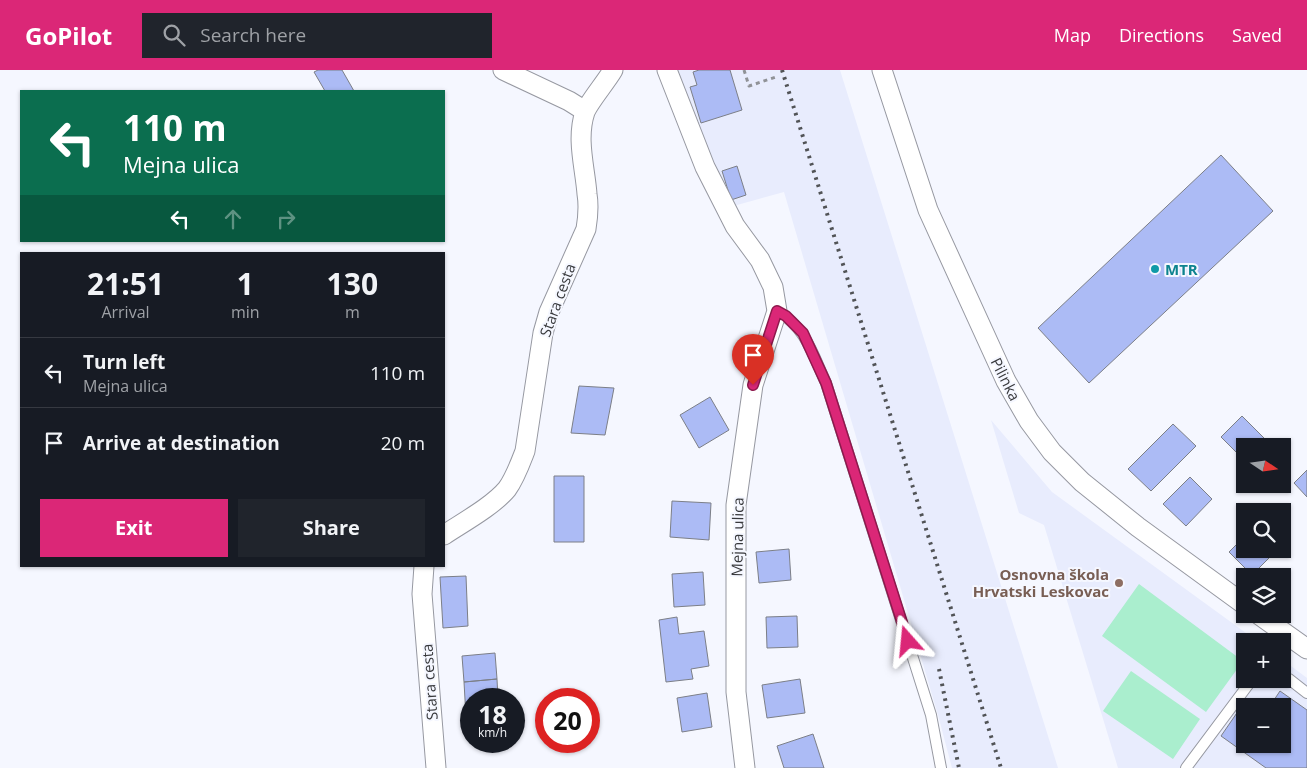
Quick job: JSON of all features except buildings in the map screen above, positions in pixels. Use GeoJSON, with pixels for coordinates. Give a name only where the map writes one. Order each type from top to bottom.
{"type":"FeatureCollection","features":[{"type":"Feature","properties":{"kind":"street"},"geometry":{"type":"LineString","coordinates":[[503,70],[570,101],[585,111]]}},
{"type":"Feature","properties":{"kind":"street","name":"Stara cesta"},"geometry":{"type":"LineString","coordinates":[[445,534],[500,497],[508,488],[519,468],[525,451],[543,333],[549,312],[586,229],[588,196],[581,144],[581,129],[585,111],[613,70]]}},
{"type":"Feature","properties":{"kind":"street"},"geometry":{"type":"LineString","coordinates":[[668,70],[705,167],[735,226],[760,260],[773,287],[777,311]]}},
{"type":"Feature","properties":{"kind":"street","name":"Pilinka"},"geometry":{"type":"LineString","coordinates":[[882,70],[928,210],[1006,381],[1029,421],[1052,452],[1082,482],[1138,527],[1236,598]]}},
{"type":"Feature","properties":{"kind":"street","name":"Mejna ulica"},"geometry":{"type":"LineString","coordinates":[[745,768],[736,692],[736,505],[753,385],[777,311]]}},
{"type":"Feature","properties":{"kind":"street","name":"Stara cesta"},"geometry":{"type":"LineString","coordinates":[[424,567],[422,594],[436,768]]}},
{"type":"Feature","properties":{"kind":"street"},"geometry":{"type":"LineString","coordinates":[[1271,623],[1307,649]]}},
{"type":"Feature","properties":{"kind":"lane"},"geometry":{"type":"LineString","coordinates":[[777,311],[786,316],[803,333],[826,383],[931,715],[941,768]]}},
{"type":"Feature","properties":{"kind":"lane"},"geometry":{"type":"LineString","coordinates":[[1291,681],[1307,693]]}},
{"type":"Feature","properties":{"kind":"lane"},"geometry":{"type":"LineString","coordinates":[[1186,768],[1246,688]]}},
{"type":"Feature","properties":{"kind":"path"},"geometry":{"type":"LineString","coordinates":[[744,70],[749,86],[776,77]]}},
{"type":"Feature","properties":{"kind":"shaded area"},"geometry":{"type":"Polygon","coordinates":[[[672,70],[840,70],[1058,768],[952,768],[784,192],[730,207],[672,70]]]}},
{"type":"Feature","properties":{"kind":"shaded area","name":"Osnovna škola Hrvatski Leskovac"},"geometry":{"type":"Polygon","coordinates":[[[991,420],[1052,492],[1246,633],[1236,633],[1236,688],[1291,688],[1291,666],[1307,678],[1307,768],[1118,768],[1044,525],[1019,513],[991,420]]]}},
{"type":"Feature","properties":{"kind":"green space"},"geometry":{"type":"Polygon","coordinates":[[[1139,584],[1236,656],[1236,671],[1206,712],[1102,636],[1139,584]]]}},
{"type":"Feature","properties":{"kind":"green space"},"geometry":{"type":"Polygon","coordinates":[[[1131,671],[1200,719],[1173,759],[1103,711],[1131,671]]]}},
{"type":"Feature","properties":{"kind":"railway"},"geometry":{"type":"LineString","coordinates":[[782,70],[1001,768]]}},
{"type":"Feature","properties":{"kind":"railway"},"geometry":{"type":"LineString","coordinates":[[939,669],[959,768]]}},
{"type":"Feature","properties":{"kind":"place","name":"MTR"},"geometry":{"type":"Point","coordinates":[1155,269]}},
{"type":"Feature","properties":{"kind":"place","name":"Osnovna škola Hrvatski Leskovac"},"geometry":{"type":"Point","coordinates":[1119,583]}},
{"type":"Feature","properties":{"kind":"route"},"geometry":{"type":"LineString","coordinates":[[753,385],[777,311],[786,316],[803,333],[826,383],[908,641]]}}]}
